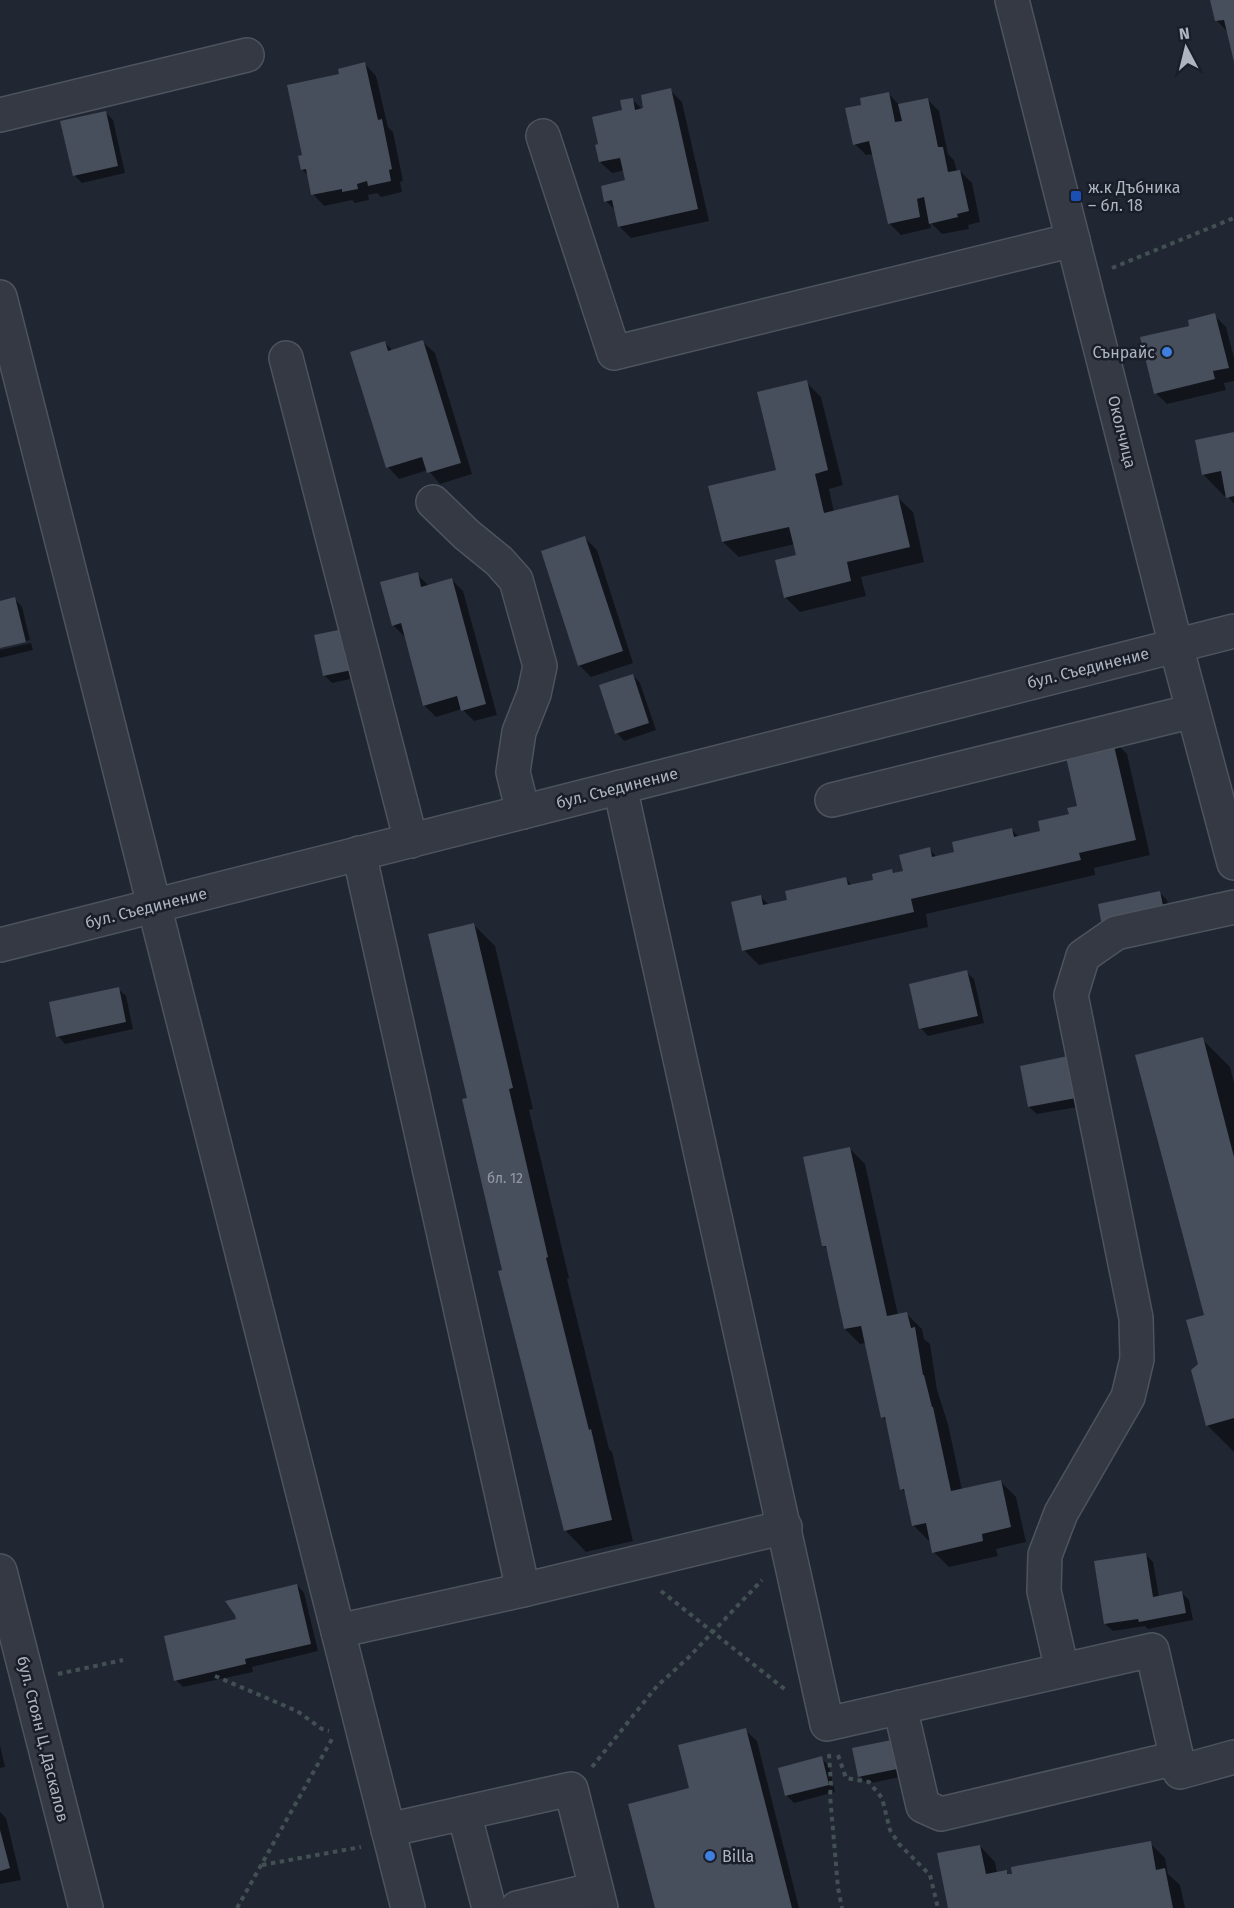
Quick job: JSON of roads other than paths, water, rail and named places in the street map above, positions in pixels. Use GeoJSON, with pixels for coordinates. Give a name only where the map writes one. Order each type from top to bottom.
{"type":"FeatureCollection","features":[{"type":"Feature","properties":{"kind":"street","name":"Околчица"},"geometry":{"type":"LineString","coordinates":[[1012,0],[1176,646],[1234,863]]}},
{"type":"Feature","properties":{"kind":"street"},"geometry":{"type":"LineString","coordinates":[[0,115],[247,55]]}},
{"type":"Feature","properties":{"kind":"street"},"geometry":{"type":"LineString","coordinates":[[543,136],[614,352],[1073,240]]}},
{"type":"Feature","properties":{"kind":"street"},"geometry":{"type":"LineString","coordinates":[[0,297],[408,1908]]}},
{"type":"Feature","properties":{"kind":"street"},"geometry":{"type":"LineString","coordinates":[[286,358],[411,841]]}},
{"type":"Feature","properties":{"kind":"street"},"geometry":{"type":"LineString","coordinates":[[433,502],[467,536],[500,561],[516,580],[540,666],[534,694],[519,732],[513,772],[523,812]]}},
{"type":"Feature","properties":{"kind":"street","name":"бул. Съединение"},"geometry":{"type":"LineString","coordinates":[[0,945],[1234,631]]}},
{"type":"Feature","properties":{"kind":"street"},"geometry":{"type":"LineString","coordinates":[[832,800],[1193,711]]}},
{"type":"Feature","properties":{"kind":"street"},"geometry":{"type":"LineString","coordinates":[[620,787],[827,1724],[1152,1650],[1178,1765]]}},
{"type":"Feature","properties":{"kind":"street"},"geometry":{"type":"LineString","coordinates":[[359,853],[523,1590]]}},
{"type":"Feature","properties":{"kind":"street"},"geometry":{"type":"LineString","coordinates":[[1062,1670],[1044,1591],[1045,1554],[1061,1513],[1128,1397],[1137,1359],[1136,1318],[1071,994],[1083,956],[1116,933],[1234,907]]}},
{"type":"Feature","properties":{"kind":"street"},"geometry":{"type":"LineString","coordinates":[[338,1631],[628,1565],[787,1539]]}},
{"type":"Feature","properties":{"kind":"street","name":"бул. Стоян Ц. Даскалов"},"geometry":{"type":"LineString","coordinates":[[0,1571],[86,1908]]}},
{"type":"Feature","properties":{"kind":"street"},"geometry":{"type":"LineString","coordinates":[[900,1707],[923,1806],[941,1815],[1178,1765],[1234,1757]]}},
{"type":"Feature","properties":{"kind":"street"},"geometry":{"type":"LineString","coordinates":[[1178,1765],[1234,1735]]}},
{"type":"Feature","properties":{"kind":"street"},"geometry":{"type":"LineString","coordinates":[[389,1836],[464,1813],[571,1789],[599,1898],[517,1908]]}},
{"type":"Feature","properties":{"kind":"street"},"geometry":{"type":"LineString","coordinates":[[464,1813],[489,1908]]}},
{"type":"Feature","properties":{"kind":"place","name":"ж.к Дъбника – бл. 18"},"geometry":{"type":"Point","coordinates":[1076,196]}},
{"type":"Feature","properties":{"kind":"place","name":"Сънрайс"},"geometry":{"type":"Point","coordinates":[1167,352]}},
{"type":"Feature","properties":{"kind":"place","name":"Billa"},"geometry":{"type":"Point","coordinates":[710,1856]}}]}
